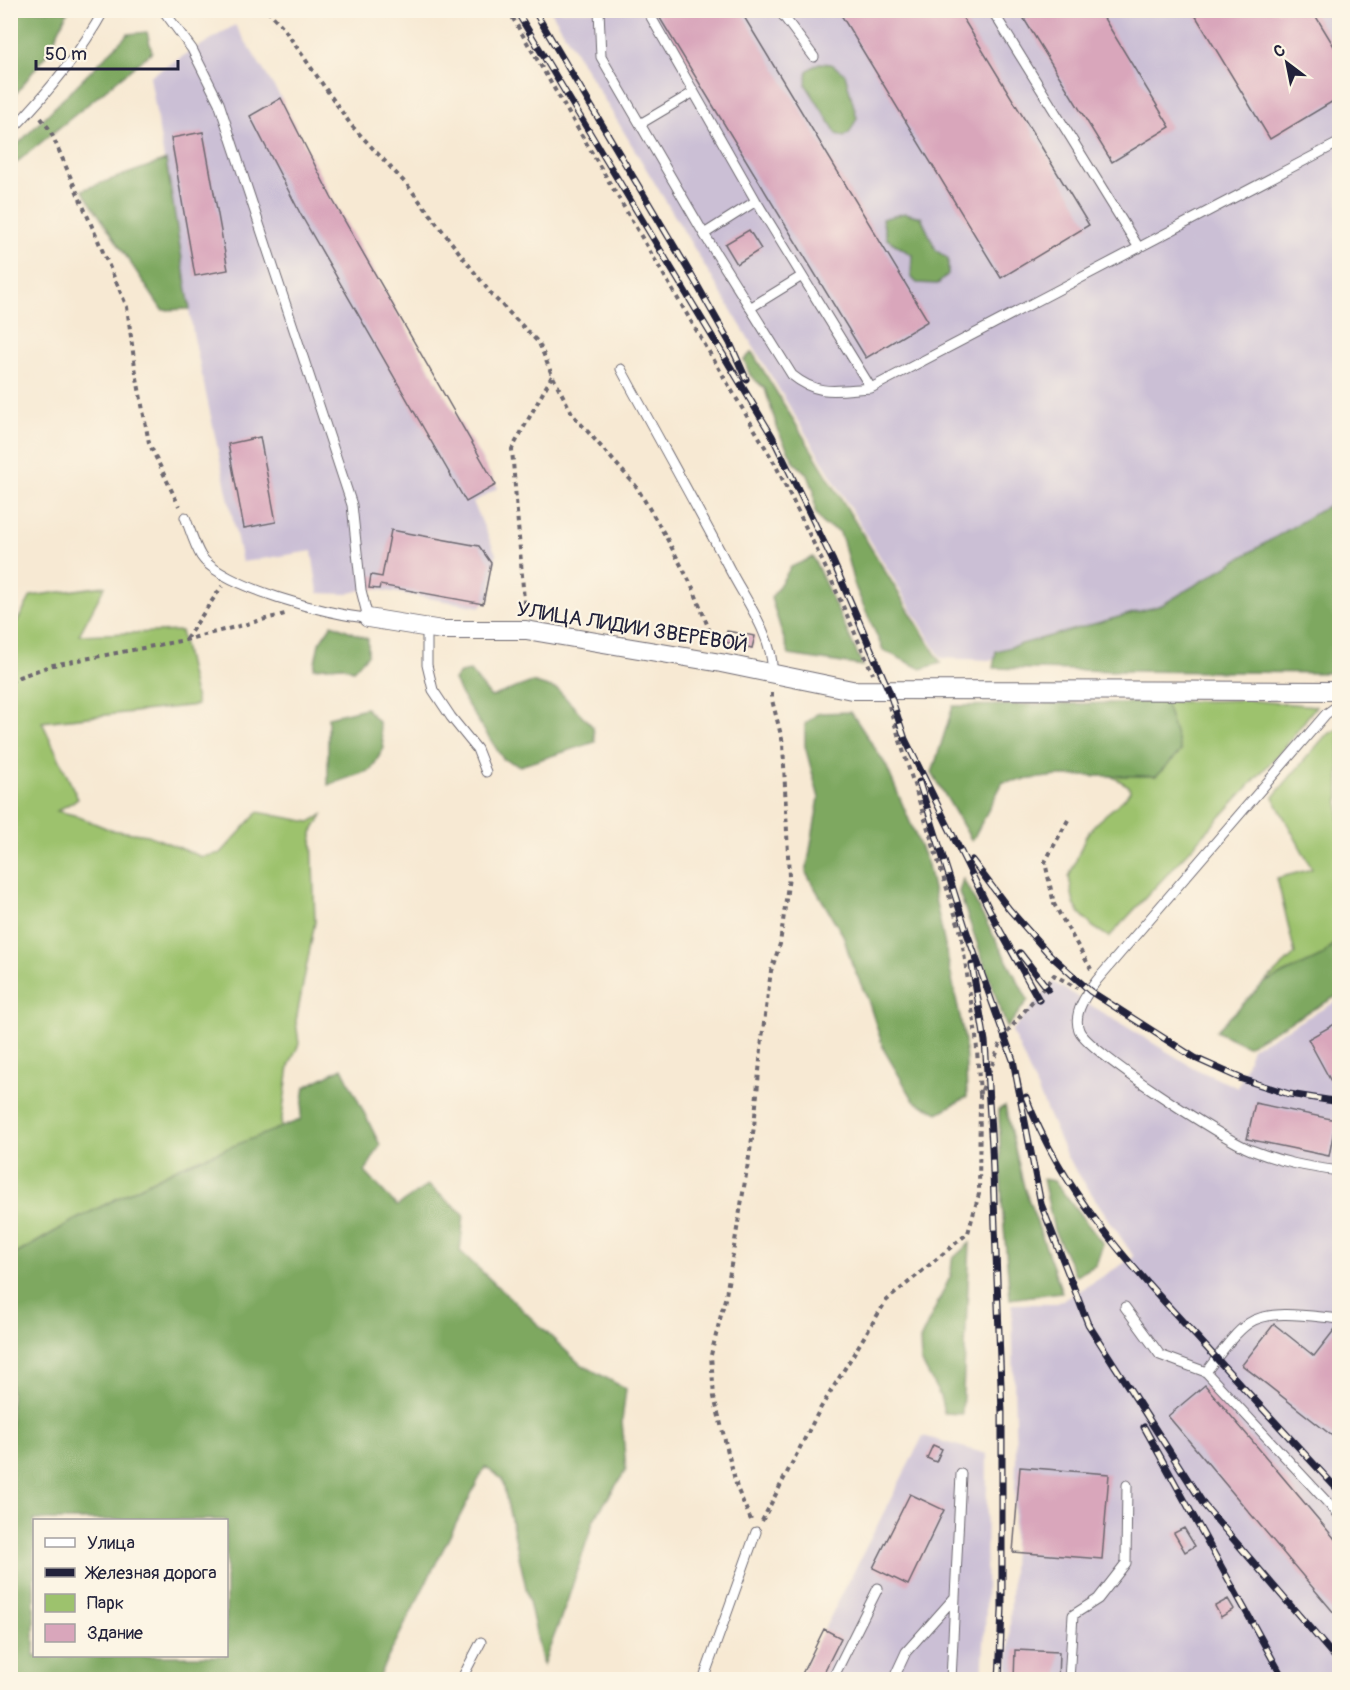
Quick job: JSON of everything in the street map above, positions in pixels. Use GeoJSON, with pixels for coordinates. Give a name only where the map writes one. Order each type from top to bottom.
{"type":"FeatureCollection","features":[{"type":"Feature","properties":{"kind":"street","name":"УЛИЦА ЛИДИИ ЗВЕРЕВОЙ"},"geometry":{"type":"LineString","coordinates":[[368,618],[442,630],[526,630],[721,663],[852,690],[1340,691]]}},
{"type":"Feature","properties":{"kind":"lane"},"geometry":{"type":"LineString","coordinates":[[10,132],[33,108],[96,26],[104,10]]}},
{"type":"Feature","properties":{"kind":"lane"},"geometry":{"type":"LineString","coordinates":[[163,10],[192,49],[219,103],[352,505],[361,590],[368,618],[348,617],[297,605],[228,577],[202,557],[185,517]]}},
{"type":"Feature","properties":{"kind":"lane"},"geometry":{"type":"LineString","coordinates":[[599,10],[601,57],[704,234],[792,375],[803,384],[820,391],[871,388],[1340,141]]}},
{"type":"Feature","properties":{"kind":"lane"},"geometry":{"type":"LineString","coordinates":[[647,10],[756,201],[871,388]]}},
{"type":"Feature","properties":{"kind":"lane"},"geometry":{"type":"LineString","coordinates":[[780,10],[814,57]]}},
{"type":"Feature","properties":{"kind":"lane"},"geometry":{"type":"LineString","coordinates":[[992,10],[1139,248]]}},
{"type":"Feature","properties":{"kind":"lane"},"geometry":{"type":"LineString","coordinates":[[640,124],[694,92]]}},
{"type":"Feature","properties":{"kind":"lane"},"geometry":{"type":"LineString","coordinates":[[704,234],[756,201]]}},
{"type":"Feature","properties":{"kind":"lane"},"geometry":{"type":"LineString","coordinates":[[750,308],[802,276]]}},
{"type":"Feature","properties":{"kind":"lane"},"geometry":{"type":"LineString","coordinates":[[621,369],[755,615],[773,662],[772,674]]}},
{"type":"Feature","properties":{"kind":"lane"},"geometry":{"type":"LineString","coordinates":[[427,627],[427,665],[433,690],[477,749],[486,772]]}},
{"type":"Feature","properties":{"kind":"lane"},"geometry":{"type":"LineString","coordinates":[[1340,704],[1326,714],[1097,980],[1078,1013],[1078,1029],[1091,1045],[1138,1080],[1204,1123],[1248,1149],[1300,1167],[1340,1171]]}},
{"type":"Feature","properties":{"kind":"lane"},"geometry":{"type":"LineString","coordinates":[[1125,1307],[1160,1355],[1206,1372],[1340,1516]]}},
{"type":"Feature","properties":{"kind":"lane"},"geometry":{"type":"LineString","coordinates":[[1206,1372],[1238,1332],[1263,1316],[1340,1319]]}},
{"type":"Feature","properties":{"kind":"lane"},"geometry":{"type":"LineString","coordinates":[[951,1680],[962,1474]]}},
{"type":"Feature","properties":{"kind":"lane"},"geometry":{"type":"LineString","coordinates":[[1069,1680],[1073,1615],[1098,1599],[1126,1563],[1127,1485]]}},
{"type":"Feature","properties":{"kind":"lane"},"geometry":{"type":"LineString","coordinates":[[703,1680],[756,1532]]}},
{"type":"Feature","properties":{"kind":"lane"},"geometry":{"type":"LineString","coordinates":[[832,1680],[878,1588]]}},
{"type":"Feature","properties":{"kind":"lane"},"geometry":{"type":"LineString","coordinates":[[893,1680],[906,1652],[955,1597]]}},
{"type":"Feature","properties":{"kind":"lane"},"geometry":{"type":"LineString","coordinates":[[461,1680],[481,1642]]}},
{"type":"Feature","properties":{"kind":"path"},"geometry":{"type":"LineString","coordinates":[[267,10],[282,26],[351,125],[408,186],[492,296],[539,343],[552,375],[573,415],[636,486],[653,515],[693,588],[721,663]]}},
{"type":"Feature","properties":{"kind":"path"},"geometry":{"type":"LineString","coordinates":[[508,10],[775,464],[882,691],[961,933],[976,1036],[980,1095],[979,1194],[968,1233],[886,1301],[820,1409],[756,1532]]}},
{"type":"Feature","properties":{"kind":"path"},"geometry":{"type":"LineString","coordinates":[[33,108],[50,130],[127,307],[149,443],[185,517]]}},
{"type":"Feature","properties":{"kind":"path"},"geometry":{"type":"LineString","coordinates":[[526,630],[512,449],[552,375]]}},
{"type":"Feature","properties":{"kind":"path"},"geometry":{"type":"LineString","coordinates":[[185,640],[228,577]]}},
{"type":"Feature","properties":{"kind":"path"},"geometry":{"type":"LineString","coordinates":[[10,682],[53,665],[185,640],[283,615],[297,605]]}},
{"type":"Feature","properties":{"kind":"path"},"geometry":{"type":"LineString","coordinates":[[756,1532],[737,1488],[714,1397],[711,1355],[726,1294],[747,1172],[771,971],[780,944],[789,877],[783,742],[772,700],[772,674]]}},
{"type":"Feature","properties":{"kind":"path"},"geometry":{"type":"LineString","coordinates":[[1068,820],[1045,862],[1054,904],[1097,980]]}},
{"type":"Feature","properties":{"kind":"path"},"geometry":{"type":"LineString","coordinates":[[980,1095],[1000,1045],[1053,975],[1087,995]]}},
{"type":"Feature","properties":{"kind":"shaded area"},"geometry":{"type":"Polygon","coordinates":[[[551,11],[1339,11],[1339,510],[1161,613],[990,660],[941,658],[551,11]]]}},
{"type":"Feature","properties":{"kind":"shaded area"},"geometry":{"type":"Polygon","coordinates":[[[235,25],[281,98],[331,197],[498,488],[473,502],[496,554],[490,598],[480,607],[369,588],[346,594],[318,593],[312,551],[242,562],[193,333],[150,76],[235,25]]]}},
{"type":"Feature","properties":{"kind":"shaded area"},"geometry":{"type":"Polygon","coordinates":[[[1053,982],[1194,1068],[1238,1088],[1252,1048],[1339,1000],[1339,1679],[1008,1680],[1016,1461],[1012,1304],[1055,1304],[1134,1257],[1067,1157],[1012,1031],[1053,982]]]}},
{"type":"Feature","properties":{"kind":"shaded area"},"geometry":{"type":"Polygon","coordinates":[[[923,1436],[987,1454],[986,1611],[982,1679],[798,1680],[923,1436]]]}},
{"type":"Feature","properties":{"kind":"green space"},"geometry":{"type":"Polygon","coordinates":[[[11,10],[68,11],[49,51],[11,100],[11,10]]]}},
{"type":"Feature","properties":{"kind":"green space"},"geometry":{"type":"Polygon","coordinates":[[[147,32],[152,52],[11,167],[11,151],[128,34],[147,32]]]}},
{"type":"Feature","properties":{"kind":"green space"},"geometry":{"type":"Polygon","coordinates":[[[819,63],[831,64],[845,74],[857,118],[850,132],[844,137],[837,134],[806,85],[807,71],[819,63]]]}},
{"type":"Feature","properties":{"kind":"green space"},"geometry":{"type":"Polygon","coordinates":[[[166,160],[190,309],[162,310],[82,190],[166,160]]]}},
{"type":"Feature","properties":{"kind":"green space"},"geometry":{"type":"Polygon","coordinates":[[[905,213],[921,217],[936,250],[948,259],[948,274],[938,284],[917,283],[911,277],[912,255],[887,239],[882,219],[905,213]]]}},
{"type":"Feature","properties":{"kind":"green space"},"geometry":{"type":"Polygon","coordinates":[[[752,352],[941,663],[921,669],[883,650],[854,584],[839,531],[824,525],[815,512],[814,491],[808,475],[795,463],[779,433],[765,389],[750,375],[744,360],[752,352]]]}},
{"type":"Feature","properties":{"kind":"green space"},"geometry":{"type":"Polygon","coordinates":[[[1339,499],[1339,673],[993,668],[996,651],[1162,605],[1339,499]]]}},
{"type":"Feature","properties":{"kind":"green space"},"geometry":{"type":"Polygon","coordinates":[[[813,557],[863,666],[789,655],[771,598],[791,567],[813,557]]]}},
{"type":"Feature","properties":{"kind":"green space"},"geometry":{"type":"Polygon","coordinates":[[[105,586],[79,635],[181,631],[197,705],[42,722],[78,799],[57,811],[74,815],[111,830],[148,835],[202,857],[221,853],[258,812],[310,822],[322,815],[312,833],[315,922],[296,1021],[299,1044],[289,1066],[281,1125],[284,1127],[179,1167],[73,1221],[11,1257],[10,635],[31,596],[105,586]]]}},
{"type":"Feature","properties":{"kind":"green space"},"geometry":{"type":"Polygon","coordinates":[[[332,624],[368,639],[368,655],[353,670],[343,666],[314,668],[319,643],[332,624]]]}},
{"type":"Feature","properties":{"kind":"green space"},"geometry":{"type":"Polygon","coordinates":[[[470,671],[491,697],[532,682],[558,690],[593,727],[595,742],[520,766],[503,759],[461,695],[454,680],[460,673],[470,671]]]}},
{"type":"Feature","properties":{"kind":"green space"},"geometry":{"type":"Polygon","coordinates":[[[1245,700],[1316,706],[1285,747],[1109,937],[1093,927],[1079,912],[1074,904],[1069,877],[1086,836],[1097,822],[1130,791],[1129,786],[1109,775],[1156,776],[1181,751],[1165,702],[1245,700]]]}},
{"type":"Feature","properties":{"kind":"green space"},"geometry":{"type":"Polygon","coordinates":[[[1165,702],[1181,751],[1156,776],[1058,776],[1003,782],[972,841],[932,773],[953,706],[1165,702]]]}},
{"type":"Feature","properties":{"kind":"green space"},"geometry":{"type":"Polygon","coordinates":[[[366,708],[379,723],[384,748],[371,770],[328,785],[328,717],[366,708]]]}},
{"type":"Feature","properties":{"kind":"green space"},"geometry":{"type":"Polygon","coordinates":[[[851,712],[886,765],[928,865],[965,1041],[967,1097],[938,1113],[914,1101],[884,1050],[843,935],[806,873],[819,798],[805,746],[805,724],[818,713],[851,712]]]}},
{"type":"Feature","properties":{"kind":"green space"},"geometry":{"type":"Polygon","coordinates":[[[1339,728],[1339,938],[1322,956],[1264,983],[1295,954],[1277,878],[1312,869],[1273,797],[1325,736],[1339,728]]]}},
{"type":"Feature","properties":{"kind":"green space"},"geometry":{"type":"Polygon","coordinates":[[[963,879],[1028,1000],[1007,1028],[959,892],[963,879]]]}},
{"type":"Feature","properties":{"kind":"green space"},"geometry":{"type":"Polygon","coordinates":[[[1339,938],[1339,995],[1247,1046],[1216,1031],[1264,983],[1322,956],[1339,938]]]}},
{"type":"Feature","properties":{"kind":"green space"},"geometry":{"type":"Polygon","coordinates":[[[342,1068],[380,1145],[365,1172],[397,1206],[428,1185],[464,1214],[460,1251],[579,1363],[626,1389],[622,1421],[626,1470],[594,1519],[566,1605],[543,1665],[502,1479],[485,1467],[377,1679],[11,1679],[11,1257],[73,1221],[179,1167],[300,1120],[305,1087],[342,1068]]]}},
{"type":"Feature","properties":{"kind":"green space"},"geometry":{"type":"Polygon","coordinates":[[[1005,1106],[1024,1187],[1062,1292],[1010,1299],[1002,1204],[999,1109],[1005,1106]]]}},
{"type":"Feature","properties":{"kind":"green space"},"geometry":{"type":"Polygon","coordinates":[[[1043,1179],[1054,1181],[1103,1244],[1096,1265],[1076,1276],[1054,1230],[1043,1179]]]}},
{"type":"Feature","properties":{"kind":"green space"},"geometry":{"type":"Polygon","coordinates":[[[970,1243],[962,1414],[944,1413],[940,1396],[921,1361],[920,1340],[951,1275],[952,1259],[970,1243]]]}},
{"type":"Feature","properties":{"kind":"building"},"geometry":{"type":"Polygon","coordinates":[[[655,10],[740,10],[928,321],[866,358],[655,10]]]}},
{"type":"Feature","properties":{"kind":"building"},"geometry":{"type":"Polygon","coordinates":[[[838,10],[958,10],[1089,225],[1001,278],[838,10]]]}},
{"type":"Feature","properties":{"kind":"building"},"geometry":{"type":"Polygon","coordinates":[[[1039,10],[1099,10],[1170,127],[1112,162],[1024,19],[1039,10]]]}},
{"type":"Feature","properties":{"kind":"building"},"geometry":{"type":"Polygon","coordinates":[[[1192,10],[1312,10],[1340,56],[1340,97],[1270,139],[1192,10]]]}},
{"type":"Feature","properties":{"kind":"building"},"geometry":{"type":"Polygon","coordinates":[[[281,98],[331,197],[496,485],[466,502],[301,215],[250,116],[281,98]]]}},
{"type":"Feature","properties":{"kind":"building"},"geometry":{"type":"Polygon","coordinates":[[[203,132],[228,270],[195,276],[171,138],[203,132]]]}},
{"type":"Feature","properties":{"kind":"building"},"geometry":{"type":"Polygon","coordinates":[[[749,230],[761,249],[737,264],[725,244],[749,230]]]}},
{"type":"Feature","properties":{"kind":"building"},"geometry":{"type":"Polygon","coordinates":[[[260,437],[276,522],[244,528],[228,444],[260,437]]]}},
{"type":"Feature","properties":{"kind":"building"},"geometry":{"type":"Polygon","coordinates":[[[391,530],[479,546],[491,563],[483,604],[380,585],[379,589],[369,588],[371,575],[382,577],[391,530]]]}},
{"type":"Feature","properties":{"kind":"building"},"geometry":{"type":"Polygon","coordinates":[[[727,631],[755,636],[752,648],[725,642],[727,631]]]}},
{"type":"Feature","properties":{"kind":"building"},"geometry":{"type":"Polygon","coordinates":[[[1340,1021],[1340,1081],[1333,1085],[1308,1039],[1340,1021]]]}},
{"type":"Feature","properties":{"kind":"building"},"geometry":{"type":"Polygon","coordinates":[[[1255,1103],[1336,1120],[1329,1156],[1247,1139],[1255,1103]]]}},
{"type":"Feature","properties":{"kind":"building"},"geometry":{"type":"Polygon","coordinates":[[[1274,1324],[1314,1356],[1335,1329],[1340,1332],[1340,1442],[1242,1365],[1274,1324]]]}},
{"type":"Feature","properties":{"kind":"building"},"geometry":{"type":"Polygon","coordinates":[[[1205,1385],[1340,1545],[1340,1620],[1168,1416],[1205,1385]]]}},
{"type":"Feature","properties":{"kind":"building"},"geometry":{"type":"Polygon","coordinates":[[[933,1445],[942,1449],[936,1462],[927,1458],[933,1445]]]}},
{"type":"Feature","properties":{"kind":"building"},"geometry":{"type":"Polygon","coordinates":[[[1020,1467],[1109,1474],[1102,1559],[1013,1552],[1020,1467]]]}},
{"type":"Feature","properties":{"kind":"building"},"geometry":{"type":"Polygon","coordinates":[[[910,1494],[944,1510],[908,1585],[873,1568],[910,1494]]]}},
{"type":"Feature","properties":{"kind":"building"},"geometry":{"type":"Polygon","coordinates":[[[1184,1528],[1195,1546],[1185,1552],[1174,1533],[1184,1528]]]}},
{"type":"Feature","properties":{"kind":"building"},"geometry":{"type":"Polygon","coordinates":[[[1228,1599],[1234,1609],[1221,1617],[1215,1606],[1228,1599]]]}},
{"type":"Feature","properties":{"kind":"building"},"geometry":{"type":"Polygon","coordinates":[[[824,1629],[841,1638],[820,1680],[799,1680],[824,1629]]]}},
{"type":"Feature","properties":{"kind":"building"},"geometry":{"type":"Polygon","coordinates":[[[1015,1650],[1059,1652],[1058,1680],[1014,1680],[1015,1650]]]}},
{"type":"Feature","properties":{"kind":"railway"},"geometry":{"type":"LineString","coordinates":[[516,10],[772,436],[832,559],[889,691],[905,739],[997,925],[1039,1000]]}},
{"type":"Feature","properties":{"kind":"railway"},"geometry":{"type":"LineString","coordinates":[[534,10],[696,283],[730,343],[746,379]]}},
{"type":"Feature","properties":{"kind":"railway"},"geometry":{"type":"LineString","coordinates":[[919,782],[967,933],[1013,1060],[1041,1204],[1088,1324],[1204,1505],[1340,1663]]}},
{"type":"Feature","properties":{"kind":"railway"},"geometry":{"type":"LineString","coordinates":[[972,860],[1009,909],[1048,953],[1090,991],[1195,1058],[1242,1079],[1289,1094],[1340,1102]]}},
{"type":"Feature","properties":{"kind":"railway"},"geometry":{"type":"LineString","coordinates":[[1020,953],[1048,989]]}},
{"type":"Feature","properties":{"kind":"railway"},"geometry":{"type":"LineString","coordinates":[[972,965],[985,1041],[992,1147],[1002,1412],[1002,1609],[999,1680]]}},
{"type":"Feature","properties":{"kind":"railway"},"geometry":{"type":"LineString","coordinates":[[1026,1097],[1058,1164],[1078,1195],[1123,1254],[1340,1492]]}},
{"type":"Feature","properties":{"kind":"railway"},"geometry":{"type":"LineString","coordinates":[[1144,1427],[1284,1680]]}}]}
